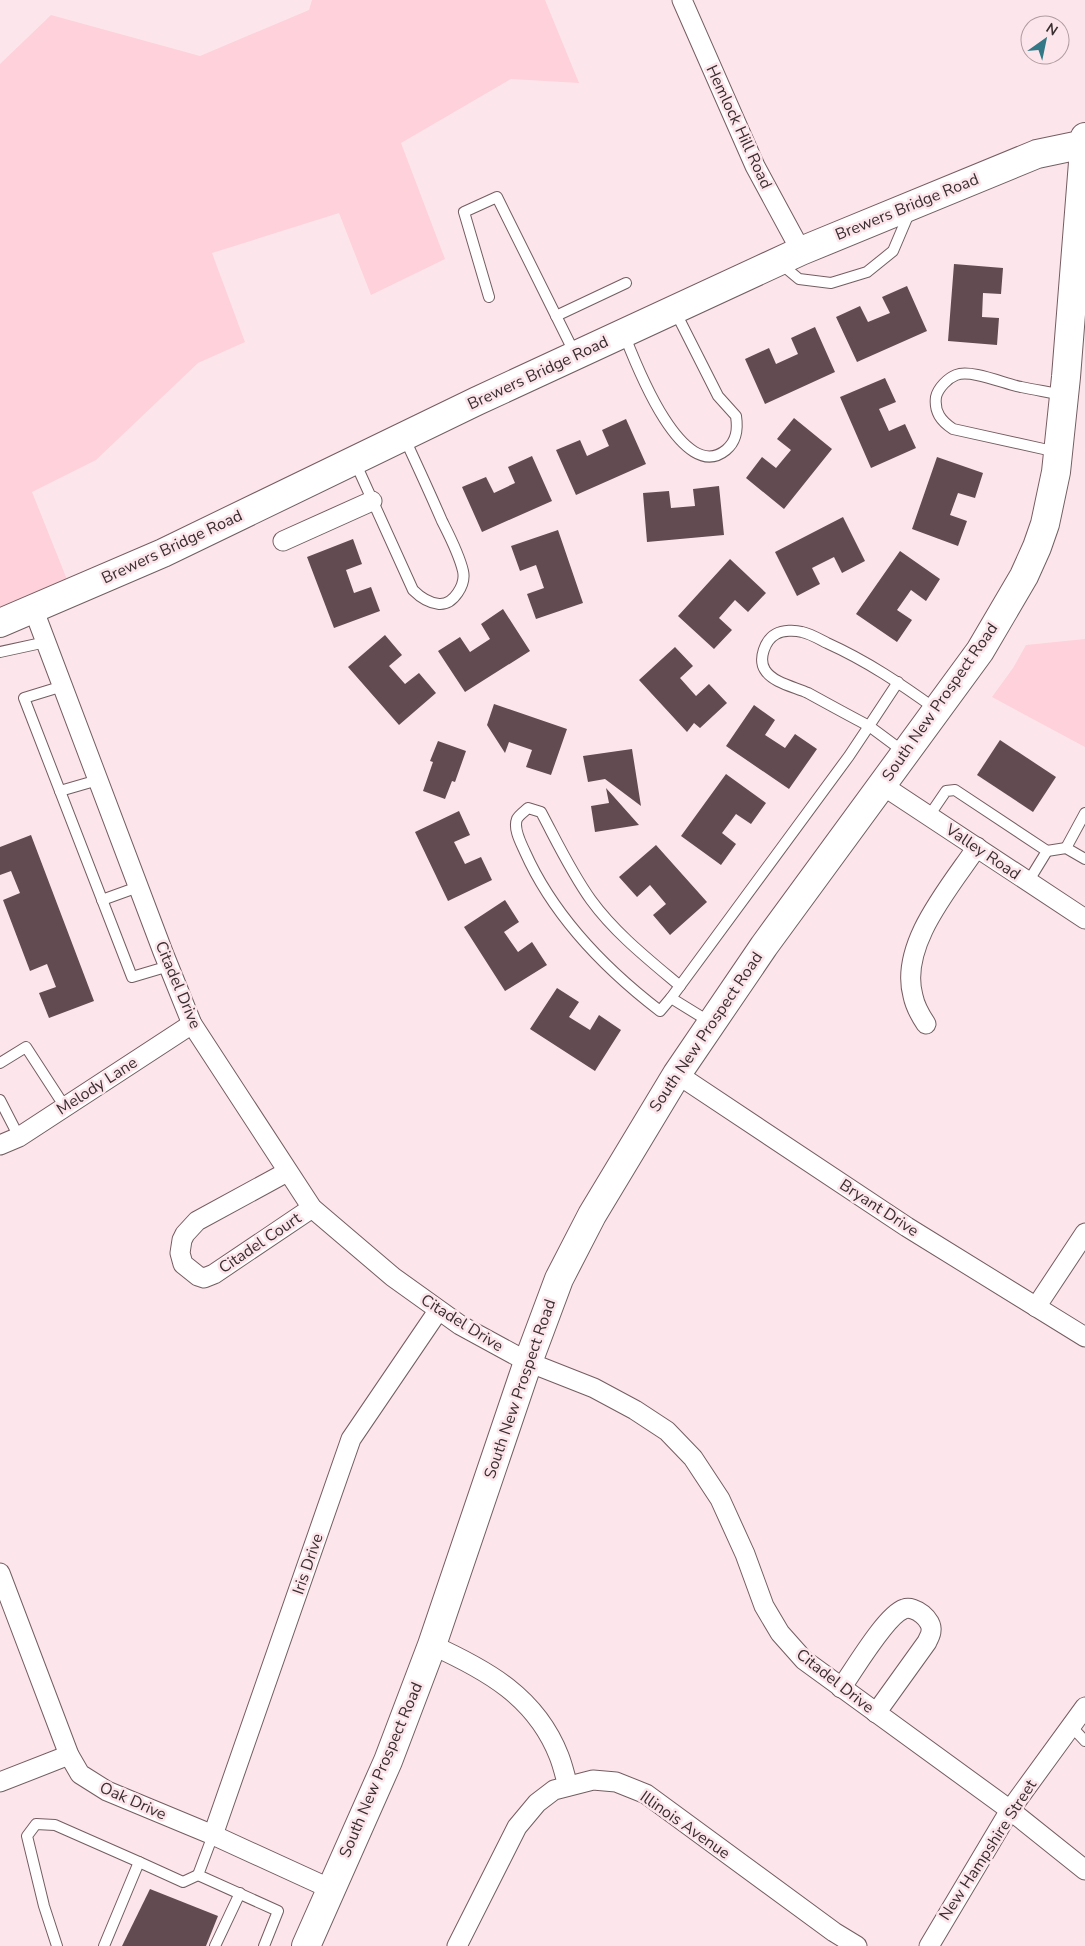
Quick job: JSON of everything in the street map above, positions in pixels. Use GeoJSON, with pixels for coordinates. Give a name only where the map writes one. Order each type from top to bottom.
{"type":"FeatureCollection","features":[{"type":"Feature","properties":{"kind":"main road","name":"Brewers Bridge Road"},"geometry":{"type":"LineString","coordinates":[[0,623],[163,553],[404,436],[789,256],[1036,154],[1085,142]]}},
{"type":"Feature","properties":{"kind":"main road","name":"South New Prospect Road"},"geometry":{"type":"LineString","coordinates":[[306,1946],[388,1761],[432,1645],[528,1362],[559,1279],[592,1214],[677,1074],[711,1023],[764,946],[980,651],[1027,568],[1045,524],[1056,472],[1074,324],[1085,142]]}},
{"type":"Feature","properties":{"kind":"street","name":"Hemlock Hill Road"},"geometry":{"type":"LineString","coordinates":[[682,0],[755,166],[789,256]]}},
{"type":"Feature","properties":{"kind":"street"},"geometry":{"type":"LineString","coordinates":[[283,541],[372,501]]}},
{"type":"Feature","properties":{"kind":"street","name":"Citadel Drive"},"geometry":{"type":"LineString","coordinates":[[33,608],[138,887],[192,1024],[312,1208],[393,1277],[438,1311],[528,1362],[594,1388],[635,1410],[667,1431],[693,1458],[720,1499],[745,1554],[764,1606],[780,1633],[804,1660],[1010,1810],[1085,1870]]}},
{"type":"Feature","properties":{"kind":"street","name":"Valley Road"},"geometry":{"type":"LineString","coordinates":[[882,785],[1085,920]]}},
{"type":"Feature","properties":{"kind":"street"},"geometry":{"type":"LineString","coordinates":[[926,1024],[917,1010],[911,986],[916,946],[929,917],[977,848]]}},
{"type":"Feature","properties":{"kind":"street","name":"Melody Lane"},"geometry":{"type":"LineString","coordinates":[[0,1145],[19,1137],[192,1024]]}},
{"type":"Feature","properties":{"kind":"street","name":"Bryant Drive"},"geometry":{"type":"LineString","coordinates":[[677,1074],[907,1227],[1085,1338]]}},
{"type":"Feature","properties":{"kind":"street","name":"Citadel Court"},"geometry":{"type":"LineString","coordinates":[[287,1172],[198,1221],[185,1234],[182,1240],[180,1253],[183,1264],[198,1276],[204,1278],[214,1274],[312,1208]]}},
{"type":"Feature","properties":{"kind":"street"},"geometry":{"type":"LineString","coordinates":[[1036,1307],[1085,1234]]}},
{"type":"Feature","properties":{"kind":"street","name":"Iris Drive"},"geometry":{"type":"LineString","coordinates":[[213,1835],[351,1440],[438,1311]]}},
{"type":"Feature","properties":{"kind":"street","name":"Oak Drive"},"geometry":{"type":"LineString","coordinates":[[0,1573],[70,1755],[80,1774],[107,1791],[213,1835],[331,1889]]}},
{"type":"Feature","properties":{"kind":"street"},"geometry":{"type":"LineString","coordinates":[[841,1688],[892,1616],[906,1608],[914,1609],[929,1620],[932,1630],[927,1642],[876,1713]]}},
{"type":"Feature","properties":{"kind":"street"},"geometry":{"type":"LineString","coordinates":[[432,1645],[490,1674],[523,1701],[543,1726],[559,1756],[568,1786]]}},
{"type":"Feature","properties":{"kind":"street","name":"New Hampshire Street"},"geometry":{"type":"LineString","coordinates":[[928,1946],[1010,1810],[1064,1739],[1085,1707]]}},
{"type":"Feature","properties":{"kind":"street"},"geometry":{"type":"LineString","coordinates":[[0,1782],[70,1755]]}},
{"type":"Feature","properties":{"kind":"street","name":"Illinois Avenue"},"geometry":{"type":"LineString","coordinates":[[457,1946],[517,1828],[537,1803],[554,1790],[593,1780],[616,1782],[646,1794],[834,1932],[857,1946]]}},
{"type":"Feature","properties":{"kind":"lane"},"geometry":{"type":"LineString","coordinates":[[489,298],[464,212],[497,197],[576,355]]}},
{"type":"Feature","properties":{"kind":"lane"},"geometry":{"type":"LineString","coordinates":[[789,256],[799,279],[831,283],[867,272],[893,250],[912,206]]}},
{"type":"Feature","properties":{"kind":"lane"},"geometry":{"type":"LineString","coordinates":[[556,316],[626,283]]}},
{"type":"Feature","properties":{"kind":"lane"},"geometry":{"type":"LineString","coordinates":[[623,333],[645,386],[680,439],[694,454],[704,457],[722,453],[734,440],[737,432],[736,416],[718,396],[675,309]]}},
{"type":"Feature","properties":{"kind":"lane"},"geometry":{"type":"LineString","coordinates":[[1058,452],[952,429],[940,420],[936,396],[941,387],[957,374],[968,374],[1019,387],[1064,395]]}},
{"type":"Feature","properties":{"kind":"lane"},"geometry":{"type":"LineString","coordinates":[[354,460],[412,590],[420,597],[432,603],[442,604],[449,601],[459,592],[464,572],[404,436]]}},
{"type":"Feature","properties":{"kind":"lane"},"geometry":{"type":"LineString","coordinates":[[906,753],[868,726],[807,693],[773,678],[765,670],[762,662],[763,652],[768,642],[776,634],[787,631],[802,631],[850,653],[898,682],[937,710]]}},
{"type":"Feature","properties":{"kind":"lane"},"geometry":{"type":"LineString","coordinates":[[0,652],[46,642]]}},
{"type":"Feature","properties":{"kind":"lane"},"geometry":{"type":"LineString","coordinates":[[680,986],[626,940],[592,902],[572,872],[541,812],[528,808],[517,819],[516,829],[533,869],[575,932],[622,979],[660,1011],[680,986],[844,764],[898,682]]}},
{"type":"Feature","properties":{"kind":"lane"},"geometry":{"type":"LineString","coordinates":[[63,686],[24,698],[132,977],[169,966]]}},
{"type":"Feature","properties":{"kind":"lane"},"geometry":{"type":"LineString","coordinates":[[60,791],[98,780]]}},
{"type":"Feature","properties":{"kind":"lane"},"geometry":{"type":"LineString","coordinates":[[929,816],[946,791],[955,790],[1047,852]]}},
{"type":"Feature","properties":{"kind":"lane"},"geometry":{"type":"LineString","coordinates":[[1066,848],[1085,813]]}},
{"type":"Feature","properties":{"kind":"lane"},"geometry":{"type":"LineString","coordinates":[[1028,882],[1047,852],[1066,848],[1085,859]]}},
{"type":"Feature","properties":{"kind":"lane"},"geometry":{"type":"LineString","coordinates":[[102,900],[138,887]]}},
{"type":"Feature","properties":{"kind":"lane"},"geometry":{"type":"LineString","coordinates":[[671,998],[711,1023]]}},
{"type":"Feature","properties":{"kind":"lane"},"geometry":{"type":"LineString","coordinates":[[0,1063],[26,1047],[65,1107]]}},
{"type":"Feature","properties":{"kind":"lane"},"geometry":{"type":"LineString","coordinates":[[0,1100],[19,1137]]}},
{"type":"Feature","properties":{"kind":"lane"},"geometry":{"type":"LineString","coordinates":[[1071,1726],[1085,1740]]}},
{"type":"Feature","properties":{"kind":"lane"},"geometry":{"type":"LineString","coordinates":[[57,1946],[44,1906],[27,1836],[36,1824],[55,1824],[184,1882],[198,1874],[213,1835]]}},
{"type":"Feature","properties":{"kind":"lane"},"geometry":{"type":"LineString","coordinates":[[104,1946],[139,1862]]}},
{"type":"Feature","properties":{"kind":"lane"},"geometry":{"type":"LineString","coordinates":[[198,1874],[278,1910],[264,1946]]}},
{"type":"Feature","properties":{"kind":"lane"},"geometry":{"type":"LineString","coordinates":[[214,1946],[240,1893]]}},
{"type":"Feature","properties":{"kind":"shaded area"},"geometry":{"type":"Polygon","coordinates":[[[312,0],[545,0],[579,83],[511,79],[401,143],[445,259],[371,295],[339,213],[212,253],[245,342],[198,363],[96,460],[32,492],[72,592],[0,618],[0,64],[51,15],[200,56],[309,10],[312,0]]]}},
{"type":"Feature","properties":{"kind":"shaded area"},"geometry":{"type":"Polygon","coordinates":[[[1085,639],[1085,747],[992,697],[1013,668],[1026,645],[1085,639]]]}},
{"type":"Feature","properties":{"kind":"building"},"geometry":{"type":"Polygon","coordinates":[[[954,264],[1003,268],[1001,294],[983,293],[982,317],[999,318],[997,345],[948,341],[954,264]]]}},
{"type":"Feature","properties":{"kind":"building"},"geometry":{"type":"Polygon","coordinates":[[[907,286],[927,331],[857,362],[836,317],[860,306],[868,322],[890,313],[882,297],[907,286]]]}},
{"type":"Feature","properties":{"kind":"building"},"geometry":{"type":"Polygon","coordinates":[[[815,327],[835,372],[765,404],[745,359],[769,348],[776,364],[798,354],[791,338],[815,327]]]}},
{"type":"Feature","properties":{"kind":"building"},"geometry":{"type":"Polygon","coordinates":[[[885,378],[896,402],[879,409],[889,431],[905,424],[916,448],[871,468],[840,397],[885,378]]]}},
{"type":"Feature","properties":{"kind":"building"},"geometry":{"type":"Polygon","coordinates":[[[794,418],[832,449],[784,509],[746,478],[762,457],[776,468],[791,450],[777,439],[794,418]]]}},
{"type":"Feature","properties":{"kind":"building"},"geometry":{"type":"Polygon","coordinates":[[[626,419],[646,464],[576,495],[556,450],[580,440],[587,456],[609,446],[602,430],[626,419]]]}},
{"type":"Feature","properties":{"kind":"building"},"geometry":{"type":"Polygon","coordinates":[[[532,456],[552,501],[482,532],[462,487],[486,477],[494,493],[515,483],[508,467],[532,456]]]}},
{"type":"Feature","properties":{"kind":"building"},"geometry":{"type":"Polygon","coordinates":[[[937,457],[983,473],[975,498],[958,493],[950,515],[967,521],[958,546],[912,529],[937,457]]]}},
{"type":"Feature","properties":{"kind":"building"},"geometry":{"type":"Polygon","coordinates":[[[719,486],[724,535],[647,542],[643,493],[669,491],[671,508],[695,506],[693,489],[719,486]]]}},
{"type":"Feature","properties":{"kind":"building"},"geometry":{"type":"Polygon","coordinates":[[[843,517],[865,561],[842,573],[834,557],[812,568],[820,584],[797,596],[775,552],[843,517]]]}},
{"type":"Feature","properties":{"kind":"building"},"geometry":{"type":"Polygon","coordinates":[[[558,530],[583,603],[536,619],[527,594],[544,588],[536,565],[520,571],[511,546],[558,530]]]}},
{"type":"Feature","properties":{"kind":"building"},"geometry":{"type":"Polygon","coordinates":[[[353,539],[362,564],[346,570],[354,593],[371,587],[380,611],[334,628],[307,557],[353,539]]]}},
{"type":"Feature","properties":{"kind":"building"},"geometry":{"type":"Polygon","coordinates":[[[900,551],[940,579],[926,601],[911,590],[897,610],[912,620],[897,642],[856,614],[900,551]]]}},
{"type":"Feature","properties":{"kind":"building"},"geometry":{"type":"Polygon","coordinates":[[[730,559],[766,593],[748,612],[735,600],[719,618],[732,630],[714,649],[678,616],[730,559]]]}},
{"type":"Feature","properties":{"kind":"building"},"geometry":{"type":"Polygon","coordinates":[[[503,609],[530,651],[465,692],[438,651],[460,637],[470,652],[490,639],[481,624],[503,609]]]}},
{"type":"Feature","properties":{"kind":"building"},"geometry":{"type":"Polygon","coordinates":[[[385,635],[402,655],[389,666],[405,684],[419,673],[436,693],[399,725],[348,667],[385,635]]]}},
{"type":"Feature","properties":{"kind":"building"},"geometry":{"type":"Polygon","coordinates":[[[675,647],[693,666],[680,678],[696,696],[709,684],[727,703],[700,728],[694,723],[687,732],[639,680],[675,647]]]}},
{"type":"Feature","properties":{"kind":"building"},"geometry":{"type":"Polygon","coordinates":[[[494,704],[567,729],[551,775],[526,767],[532,750],[509,742],[505,753],[487,725],[494,704]]]}},
{"type":"Feature","properties":{"kind":"building"},"geometry":{"type":"Polygon","coordinates":[[[754,705],[775,720],[765,735],[785,748],[795,734],[817,749],[789,789],[726,746],[754,705]]]}},
{"type":"Feature","properties":{"kind":"building"},"geometry":{"type":"Polygon","coordinates":[[[1000,740],[1056,777],[1033,812],[977,775],[1000,740]]]}},
{"type":"Feature","properties":{"kind":"building"},"geometry":{"type":"Polygon","coordinates":[[[438,741],[466,751],[455,782],[452,781],[445,799],[423,791],[433,762],[430,761],[438,741]]]}},
{"type":"Feature","properties":{"kind":"building"},"geometry":{"type":"Polygon","coordinates":[[[632,749],[641,806],[605,779],[588,782],[583,756],[632,749]]]}},
{"type":"Feature","properties":{"kind":"building"},"geometry":{"type":"Polygon","coordinates":[[[726,774],[766,803],[751,824],[736,814],[722,833],[736,844],[721,865],[681,836],[726,774]]]}},
{"type":"Feature","properties":{"kind":"building"},"geometry":{"type":"Polygon","coordinates":[[[606,788],[639,825],[595,832],[591,806],[609,803],[606,788]]]}},
{"type":"Feature","properties":{"kind":"building"},"geometry":{"type":"Polygon","coordinates":[[[459,811],[470,835],[454,842],[465,864],[481,857],[492,880],[448,901],[415,832],[459,811]]]}},
{"type":"Feature","properties":{"kind":"building"},"geometry":{"type":"Polygon","coordinates":[[[31,835],[94,1001],[49,1018],[39,993],[56,987],[47,964],[30,971],[3,900],[20,893],[11,871],[0,875],[0,847],[31,835]]]}},
{"type":"Feature","properties":{"kind":"building"},"geometry":{"type":"Polygon","coordinates":[[[656,845],[707,902],[670,935],[653,915],[666,904],[650,885],[637,897],[619,877],[656,845]]]}},
{"type":"Feature","properties":{"kind":"building"},"geometry":{"type":"Polygon","coordinates":[[[505,900],[519,922],[504,932],[518,952],[532,942],[547,965],[505,991],[464,927],[505,900]]]}},
{"type":"Feature","properties":{"kind":"building"},"geometry":{"type":"Polygon","coordinates":[[[557,988],[579,1002],[569,1017],[590,1030],[599,1015],[621,1030],[595,1071],[530,1029],[557,988]]]}},
{"type":"Feature","properties":{"kind":"building"},"geometry":{"type":"Polygon","coordinates":[[[150,1889],[218,1916],[206,1946],[122,1946],[150,1889]]]}}]}
